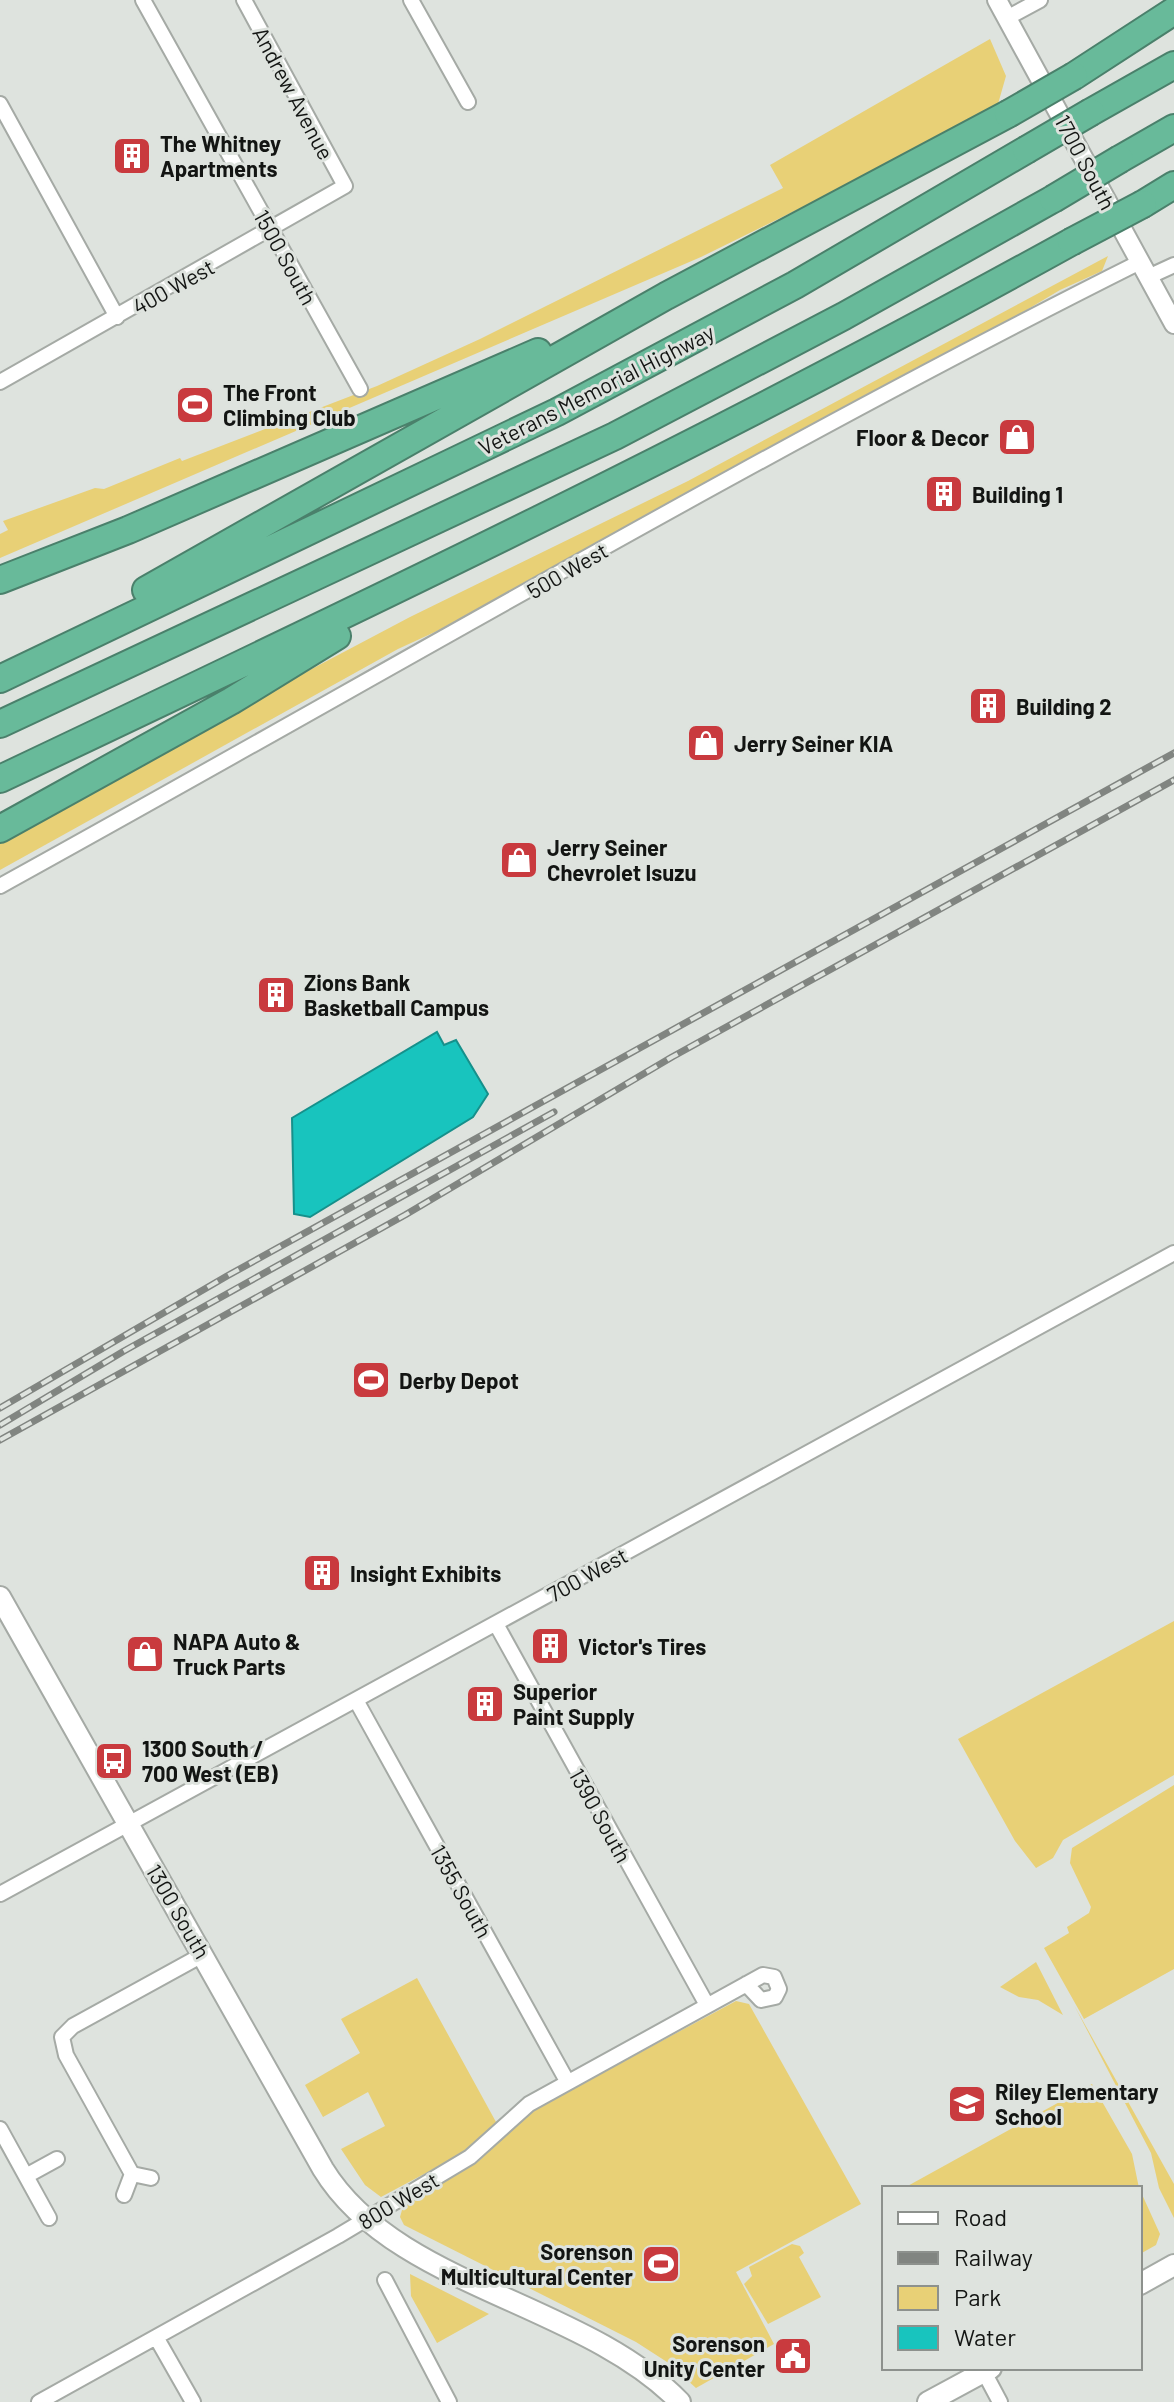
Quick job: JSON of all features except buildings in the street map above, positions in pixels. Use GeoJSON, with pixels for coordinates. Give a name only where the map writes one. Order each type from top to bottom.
{"type":"FeatureCollection","features":[{"type":"Feature","properties":{"kind":"highway"},"geometry":{"type":"LineString","coordinates":[[0,676],[666,296],[1008,114],[1074,76],[1174,11]]}},
{"type":"Feature","properties":{"kind":"highway","name":"Veterans Memorial Highway"},"geometry":{"type":"LineString","coordinates":[[0,676],[557,412],[795,285],[1174,65]]}},
{"type":"Feature","properties":{"kind":"highway"},"geometry":{"type":"LineString","coordinates":[[0,724],[615,436],[844,316],[1174,128]]}},
{"type":"Feature","properties":{"kind":"highway"},"geometry":{"type":"LineString","coordinates":[[0,779],[455,564],[866,356],[1174,186]]}},
{"type":"Feature","properties":{"kind":"highway"},"geometry":{"type":"LineString","coordinates":[[0,580],[128,530],[666,296]]}},
{"type":"Feature","properties":{"kind":"highway"},"geometry":{"type":"LineString","coordinates":[[0,600],[128,530]]}},
{"type":"Feature","properties":{"kind":"highway"},"geometry":{"type":"LineString","coordinates":[[0,829],[231,701],[455,564]]}},
{"type":"Feature","properties":{"kind":"main road","name":"1300 South"},"geometry":{"type":"LineString","coordinates":[[0,1597],[328,2177],[365,2219],[419,2254],[613,2350],[656,2379],[680,2402]]}},
{"type":"Feature","properties":{"kind":"main road"},"geometry":{"type":"LineString","coordinates":[[1142,2283],[1174,2265]]}},
{"type":"Feature","properties":{"kind":"main road"},"geometry":{"type":"LineString","coordinates":[[928,2402],[987,2370]]}},
{"type":"Feature","properties":{"kind":"street","name":"1500 South"},"geometry":{"type":"LineString","coordinates":[[143,0],[360,389]]}},
{"type":"Feature","properties":{"kind":"street","name":"Andrew Avenue"},"geometry":{"type":"LineString","coordinates":[[244,0],[345,186]]}},
{"type":"Feature","properties":{"kind":"street"},"geometry":{"type":"LineString","coordinates":[[411,0],[468,102]]}},
{"type":"Feature","properties":{"kind":"street","name":"1700 South"},"geometry":{"type":"LineString","coordinates":[[997,0],[1174,324]]}},
{"type":"Feature","properties":{"kind":"street"},"geometry":{"type":"LineString","coordinates":[[1007,18],[1040,0]]}},
{"type":"Feature","properties":{"kind":"street"},"geometry":{"type":"LineString","coordinates":[[0,104],[117,317]]}},
{"type":"Feature","properties":{"kind":"street","name":"400 West"},"geometry":{"type":"LineString","coordinates":[[0,382],[345,186]]}},
{"type":"Feature","properties":{"kind":"street","name":"500 West"},"geometry":{"type":"LineString","coordinates":[[0,886],[700,495],[992,336],[1144,269],[1174,265]]}},
{"type":"Feature","properties":{"kind":"street","name":"700 West"},"geometry":{"type":"LineString","coordinates":[[0,1894],[128,1821],[357,1702],[1174,1253]]}},
{"type":"Feature","properties":{"kind":"street","name":"1390 South"},"geometry":{"type":"LineString","coordinates":[[496,1624],[707,2005]]}},
{"type":"Feature","properties":{"kind":"street","name":"1355 South"},"geometry":{"type":"LineString","coordinates":[[357,1702],[567,2081]]}},
{"type":"Feature","properties":{"kind":"street"},"geometry":{"type":"LineString","coordinates":[[151,2178],[132,2174],[66,2055],[62,2037],[73,2026],[204,1954]]}},
{"type":"Feature","properties":{"kind":"street","name":"800 West"},"geometry":{"type":"LineString","coordinates":[[39,2402],[470,2157],[518,2111],[746,1984]]}},
{"type":"Feature","properties":{"kind":"street"},"geometry":{"type":"LineString","coordinates":[[0,2129],[49,2218]]}},
{"type":"Feature","properties":{"kind":"street"},"geometry":{"type":"LineString","coordinates":[[26,2176],[57,2159]]}},
{"type":"Feature","properties":{"kind":"street"},"geometry":{"type":"LineString","coordinates":[[124,2195],[132,2174]]}},
{"type":"Feature","properties":{"kind":"street"},"geometry":{"type":"LineString","coordinates":[[385,2280],[449,2402]]}},
{"type":"Feature","properties":{"kind":"street"},"geometry":{"type":"LineString","coordinates":[[156,2337],[193,2402]]}},
{"type":"Feature","properties":{"kind":"street"},"geometry":{"type":"LineString","coordinates":[[987,2370],[1000,2402]]}},
{"type":"Feature","properties":{"kind":"green space"},"geometry":{"type":"Polygon","coordinates":[[[990,39],[1006,76],[998,104],[890,164],[701,257],[0,558],[0,534],[8,530],[3,521],[95,488],[104,489],[180,458],[182,461],[377,386],[480,339],[783,188],[770,165],[990,39]]]}},
{"type":"Feature","properties":{"kind":"green space"},"geometry":{"type":"Polygon","coordinates":[[[1108,256],[1102,271],[1060,290],[981,337],[500,602],[398,649],[0,870],[0,843],[236,709],[410,617],[688,481],[1108,256]]]}},
{"type":"Feature","properties":{"kind":"green space"},"geometry":{"type":"Polygon","coordinates":[[[1174,1621],[1174,1775],[1063,1840],[1053,1858],[1036,1868],[1015,1841],[958,1739],[1174,1621]]]}},
{"type":"Feature","properties":{"kind":"green space"},"geometry":{"type":"Polygon","coordinates":[[[1174,1785],[1174,1969],[1084,2019],[1044,1948],[1069,1933],[1067,1927],[1089,1913],[1091,1907],[1070,1863],[1072,1848],[1174,1785]]]}},
{"type":"Feature","properties":{"kind":"green space"},"geometry":{"type":"Polygon","coordinates":[[[1036,1962],[1063,2015],[1038,2000],[1019,1997],[1000,1987],[1036,1962]]]}},
{"type":"Feature","properties":{"kind":"green space"},"geometry":{"type":"Polygon","coordinates":[[[417,1978],[496,2122],[469,2150],[381,2197],[365,2185],[341,2149],[385,2126],[368,2092],[323,2117],[305,2085],[360,2053],[341,2019],[417,1978]]]}},
{"type":"Feature","properties":{"kind":"green space"},"geometry":{"type":"Polygon","coordinates":[[[736,2001],[749,2004],[861,2204],[736,2272],[774,2344],[696,2388],[667,2362],[636,2342],[404,2225],[400,2217],[404,2203],[480,2160],[531,2111],[736,2001]]]}},
{"type":"Feature","properties":{"kind":"green space"},"geometry":{"type":"Polygon","coordinates":[[[1074,2005],[1174,2184],[1174,2218],[1159,2188],[1151,2153],[1074,2005]]]}},
{"type":"Feature","properties":{"kind":"green space"},"geometry":{"type":"Polygon","coordinates":[[[1092,2084],[1132,2154],[1139,2186],[908,2186],[1092,2084]]]}},
{"type":"Feature","properties":{"kind":"green space"},"geometry":{"type":"Polygon","coordinates":[[[1142,2194],[1160,2234],[1156,2245],[1142,2253],[1142,2194]]]}},
{"type":"Feature","properties":{"kind":"green space"},"geometry":{"type":"Polygon","coordinates":[[[792,2244],[800,2246],[804,2253],[799,2257],[821,2297],[768,2324],[744,2284],[752,2276],[749,2267],[792,2244]]]}},
{"type":"Feature","properties":{"kind":"green space"},"geometry":{"type":"Polygon","coordinates":[[[410,2274],[489,2314],[437,2343],[411,2296],[410,2274]]]}},
{"type":"Feature","properties":{"kind":"water"},"geometry":{"type":"Polygon","coordinates":[[[437,1032],[444,1045],[456,1040],[488,1094],[473,1117],[310,1217],[294,1214],[292,1118],[437,1032]]]}},
{"type":"Feature","properties":{"kind":"railway"},"geometry":{"type":"LineString","coordinates":[[0,1408],[227,1276],[1174,753]]}},
{"type":"Feature","properties":{"kind":"railway"},"geometry":{"type":"LineString","coordinates":[[0,1440],[405,1215],[672,1057],[1174,780]]}},
{"type":"Feature","properties":{"kind":"railway"},"geometry":{"type":"LineString","coordinates":[[0,1425],[124,1351],[554,1112]]}},
{"type":"Feature","properties":{"kind":"place","name":"The Whitney Apartments"},"geometry":{"type":"Point","coordinates":[132,156]}},
{"type":"Feature","properties":{"kind":"place","name":"The Front Climbing Club"},"geometry":{"type":"Point","coordinates":[195,405]}},
{"type":"Feature","properties":{"kind":"place","name":"Floor & Decor"},"geometry":{"type":"Point","coordinates":[1017,437]}},
{"type":"Feature","properties":{"kind":"place","name":"Building 1"},"geometry":{"type":"Point","coordinates":[944,494]}},
{"type":"Feature","properties":{"kind":"place","name":"Building 2"},"geometry":{"type":"Point","coordinates":[988,706]}},
{"type":"Feature","properties":{"kind":"place","name":"Jerry Seiner KIA"},"geometry":{"type":"Point","coordinates":[706,743]}},
{"type":"Feature","properties":{"kind":"place","name":"Jerry Seiner Chevrolet Isuzu"},"geometry":{"type":"Point","coordinates":[519,860]}},
{"type":"Feature","properties":{"kind":"place","name":"Zions Bank Basketball Campus"},"geometry":{"type":"Point","coordinates":[276,995]}},
{"type":"Feature","properties":{"kind":"place","name":"Derby Depot"},"geometry":{"type":"Point","coordinates":[371,1380]}},
{"type":"Feature","properties":{"kind":"place","name":"Insight Exhibits"},"geometry":{"type":"Point","coordinates":[322,1573]}},
{"type":"Feature","properties":{"kind":"place","name":"Victor's Tires"},"geometry":{"type":"Point","coordinates":[550,1646]}},
{"type":"Feature","properties":{"kind":"place","name":"NAPA Auto & Truck Parts"},"geometry":{"type":"Point","coordinates":[145,1654]}},
{"type":"Feature","properties":{"kind":"place","name":"Superior Paint Supply"},"geometry":{"type":"Point","coordinates":[485,1704]}},
{"type":"Feature","properties":{"kind":"place","name":"1300 South / 700 West (EB)"},"geometry":{"type":"Point","coordinates":[114,1761]}},
{"type":"Feature","properties":{"kind":"place","name":"Riley Elementary School"},"geometry":{"type":"Point","coordinates":[967,2104]}},
{"type":"Feature","properties":{"kind":"place","name":"Sorenson Multicultural Center"},"geometry":{"type":"Point","coordinates":[661,2264]}},
{"type":"Feature","properties":{"kind":"place","name":"Sorenson Unity Center"},"geometry":{"type":"Point","coordinates":[793,2356]}}]}
